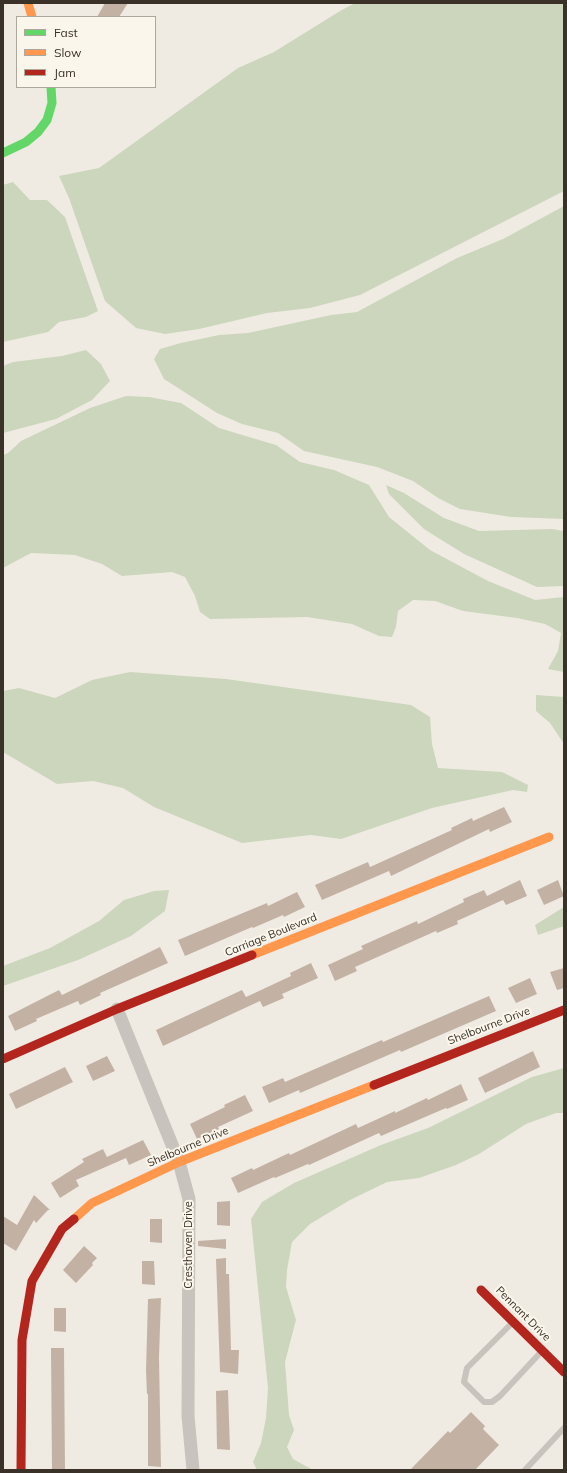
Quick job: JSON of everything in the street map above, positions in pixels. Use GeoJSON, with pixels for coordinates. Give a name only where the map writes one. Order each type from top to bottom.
{"type":"FeatureCollection","features":[{"type":"Feature","properties":{"kind":"street"},"geometry":{"type":"LineString","coordinates":[[28,3],[32,16]]}},
{"type":"Feature","properties":{"kind":"street"},"geometry":{"type":"LineString","coordinates":[[3,153],[26,142],[38,132],[47,120],[52,103],[51,88]]}},
{"type":"Feature","properties":{"kind":"street","name":"Carriage Boulevard"},"geometry":{"type":"LineString","coordinates":[[3,1059],[117,1009],[549,837]]}},
{"type":"Feature","properties":{"kind":"street","name":"Cresthaven Drive"},"geometry":{"type":"LineString","coordinates":[[117,1009],[179,1162],[189,1199],[188,1416],[193,1470]]}},
{"type":"Feature","properties":{"kind":"street","name":"Shelbourne Drive"},"geometry":{"type":"LineString","coordinates":[[21,1470],[22,1340],[32,1281],[62,1229],[92,1203],[179,1162],[564,1010]]}},
{"type":"Feature","properties":{"kind":"street","name":"Pennant Drive"},"geometry":{"type":"LineString","coordinates":[[482,1290],[564,1372]]}},
{"type":"Feature","properties":{"kind":"lane"},"geometry":{"type":"LineString","coordinates":[[513,1322],[467,1368],[464,1382],[484,1402],[492,1402],[500,1396],[542,1351]]}},
{"type":"Feature","properties":{"kind":"lane"},"geometry":{"type":"LineString","coordinates":[[525,1470],[564,1428]]}},
{"type":"Feature","properties":{"kind":"green space"},"geometry":{"type":"Polygon","coordinates":[[[355,3],[564,3],[564,191],[360,295],[310,308],[267,313],[199,329],[165,334],[136,328],[105,301],[69,198],[59,176],[99,168],[238,68],[274,52],[355,3]]]}},
{"type":"Feature","properties":{"kind":"green space"},"geometry":{"type":"Polygon","coordinates":[[[13,182],[30,200],[47,200],[65,217],[98,311],[86,317],[59,322],[48,332],[3,342],[3,185],[13,182]]]}},
{"type":"Feature","properties":{"kind":"green space"},"geometry":{"type":"Polygon","coordinates":[[[564,206],[564,519],[511,517],[460,509],[438,498],[413,481],[377,467],[304,451],[278,433],[242,424],[217,413],[164,379],[154,359],[160,349],[181,343],[219,335],[248,333],[331,315],[357,312],[457,258],[503,239],[564,206]]]}},
{"type":"Feature","properties":{"kind":"green space"},"geometry":{"type":"Polygon","coordinates":[[[86,350],[101,364],[110,381],[92,400],[56,419],[3,433],[3,366],[13,362],[62,356],[86,350]]]}},
{"type":"Feature","properties":{"kind":"green space"},"geometry":{"type":"Polygon","coordinates":[[[126,396],[149,397],[181,403],[219,428],[276,445],[300,462],[334,470],[369,485],[389,517],[430,550],[488,581],[535,600],[564,597],[564,672],[548,669],[558,651],[561,633],[545,624],[517,618],[463,611],[435,601],[413,600],[398,611],[396,627],[392,637],[379,636],[352,624],[307,617],[210,619],[200,612],[195,596],[185,577],[172,572],[122,576],[102,564],[75,555],[31,553],[3,568],[3,455],[8,453],[21,441],[90,408],[126,396]]]}},
{"type":"Feature","properties":{"kind":"green space"},"geometry":{"type":"Polygon","coordinates":[[[386,485],[404,493],[444,518],[479,531],[552,529],[564,531],[564,586],[537,587],[464,554],[424,529],[389,494],[386,485]]]}},
{"type":"Feature","properties":{"kind":"green space"},"geometry":{"type":"Polygon","coordinates":[[[130,672],[226,679],[411,705],[430,717],[432,744],[438,768],[502,772],[528,785],[527,792],[513,790],[432,808],[341,839],[311,835],[242,843],[154,807],[123,788],[93,781],[57,784],[3,752],[3,691],[19,688],[55,698],[92,680],[130,672]]]}},
{"type":"Feature","properties":{"kind":"green space"},"geometry":{"type":"Polygon","coordinates":[[[536,695],[564,697],[564,744],[550,723],[536,711],[536,695]]]}},
{"type":"Feature","properties":{"kind":"green space"},"geometry":{"type":"Polygon","coordinates":[[[169,890],[165,911],[131,936],[78,960],[3,986],[3,966],[50,948],[99,921],[124,900],[154,891],[169,890]]]}},
{"type":"Feature","properties":{"kind":"green space"},"geometry":{"type":"Polygon","coordinates":[[[564,907],[564,926],[538,935],[535,925],[564,907]]]}},
{"type":"Feature","properties":{"kind":"green space"},"geometry":{"type":"Polygon","coordinates":[[[564,1068],[564,1113],[556,1113],[526,1124],[479,1154],[456,1165],[419,1178],[387,1182],[350,1200],[310,1224],[292,1242],[287,1270],[286,1287],[296,1320],[285,1362],[289,1415],[294,1430],[287,1447],[293,1459],[313,1470],[257,1470],[253,1462],[261,1443],[266,1418],[268,1388],[251,1219],[262,1202],[294,1183],[381,1145],[428,1128],[532,1077],[564,1068]]]}},
{"type":"Feature","properties":{"kind":"building"},"geometry":{"type":"Polygon","coordinates":[[[105,3],[128,3],[120,16],[98,16],[105,3]]]}},
{"type":"Feature","properties":{"kind":"building"},"geometry":{"type":"Polygon","coordinates":[[[504,807],[512,822],[490,832],[489,829],[391,876],[389,871],[322,900],[315,885],[368,862],[370,867],[452,830],[451,828],[472,818],[473,821],[504,807]]]}},
{"type":"Feature","properties":{"kind":"building"},"geometry":{"type":"Polygon","coordinates":[[[520,880],[527,896],[506,905],[503,900],[457,921],[458,924],[437,933],[436,931],[355,967],[357,971],[335,981],[328,965],[363,949],[361,946],[417,921],[418,924],[464,902],[463,899],[484,890],[487,896],[520,880]]]}},
{"type":"Feature","properties":{"kind":"building"},"geometry":{"type":"Polygon","coordinates":[[[558,880],[564,896],[544,905],[537,890],[558,880]]]}},
{"type":"Feature","properties":{"kind":"building"},"geometry":{"type":"Polygon","coordinates":[[[297,892],[305,907],[284,917],[283,915],[253,928],[252,927],[185,956],[178,940],[267,903],[268,906],[297,892]]]}},
{"type":"Feature","properties":{"kind":"building"},"geometry":{"type":"Polygon","coordinates":[[[160,947],[168,963],[100,993],[101,995],[80,1005],[78,1001],[36,1019],[37,1021],[15,1031],[8,1016],[59,990],[62,995],[160,947]]]}},
{"type":"Feature","properties":{"kind":"building"},"geometry":{"type":"Polygon","coordinates":[[[311,963],[318,978],[282,994],[284,998],[263,1007],[260,1001],[163,1046],[156,1030],[242,990],[246,997],[291,976],[290,973],[311,963]]]}},
{"type":"Feature","properties":{"kind":"building"},"geometry":{"type":"Polygon","coordinates":[[[564,968],[564,988],[557,990],[550,972],[564,968]]]}},
{"type":"Feature","properties":{"kind":"building"},"geometry":{"type":"Polygon","coordinates":[[[530,978],[537,994],[516,1003],[508,988],[530,978]]]}},
{"type":"Feature","properties":{"kind":"building"},"geometry":{"type":"Polygon","coordinates":[[[489,996],[496,1011],[300,1093],[299,1090],[269,1103],[262,1087],[283,1078],[285,1082],[382,1040],[383,1042],[489,996]]]}},
{"type":"Feature","properties":{"kind":"building"},"geometry":{"type":"Polygon","coordinates":[[[533,1051],[540,1067],[485,1093],[478,1078],[533,1051]]]}},
{"type":"Feature","properties":{"kind":"building"},"geometry":{"type":"Polygon","coordinates":[[[107,1056],[115,1071],[93,1081],[86,1066],[107,1056]]]}},
{"type":"Feature","properties":{"kind":"building"},"geometry":{"type":"Polygon","coordinates":[[[65,1067],[73,1082],[16,1109],[9,1094],[65,1067]]]}},
{"type":"Feature","properties":{"kind":"building"},"geometry":{"type":"Polygon","coordinates":[[[461,1084],[468,1100],[381,1136],[379,1133],[309,1165],[308,1164],[275,1178],[274,1177],[238,1193],[231,1178],[252,1168],[253,1170],[289,1153],[290,1155],[356,1124],[358,1128],[427,1098],[428,1100],[461,1084]]]}},
{"type":"Feature","properties":{"kind":"building"},"geometry":{"type":"Polygon","coordinates":[[[245,1095],[253,1111],[218,1127],[219,1129],[197,1139],[190,1124],[225,1107],[224,1105],[245,1095]]]}},
{"type":"Feature","properties":{"kind":"building"},"geometry":{"type":"Polygon","coordinates":[[[143,1140],[151,1155],[129,1165],[126,1158],[76,1180],[79,1186],[60,1198],[51,1183],[84,1162],[82,1159],[103,1149],[107,1157],[143,1140]]]}},
{"type":"Feature","properties":{"kind":"building"},"geometry":{"type":"Polygon","coordinates":[[[34,1195],[50,1210],[48,1210],[36,1223],[34,1220],[16,1251],[3,1243],[3,1216],[17,1225],[34,1195]]]}},
{"type":"Feature","properties":{"kind":"building"},"geometry":{"type":"Polygon","coordinates":[[[230,1201],[230,1226],[217,1225],[217,1202],[230,1201]]]}},
{"type":"Feature","properties":{"kind":"building"},"geometry":{"type":"Polygon","coordinates":[[[150,1219],[162,1219],[162,1243],[150,1242],[150,1219]]]}},
{"type":"Feature","properties":{"kind":"building"},"geometry":{"type":"Polygon","coordinates":[[[226,1239],[226,1249],[198,1246],[198,1241],[226,1239]]]}},
{"type":"Feature","properties":{"kind":"building"},"geometry":{"type":"Polygon","coordinates":[[[84,1246],[97,1258],[92,1263],[93,1265],[76,1283],[63,1270],[84,1246]]]}},
{"type":"Feature","properties":{"kind":"building"},"geometry":{"type":"Polygon","coordinates":[[[226,1258],[226,1274],[229,1274],[231,1350],[239,1350],[238,1374],[220,1372],[216,1259],[226,1258]]]}},
{"type":"Feature","properties":{"kind":"building"},"geometry":{"type":"Polygon","coordinates":[[[142,1261],[154,1261],[155,1285],[142,1284],[142,1261]]]}},
{"type":"Feature","properties":{"kind":"building"},"geometry":{"type":"Polygon","coordinates":[[[161,1298],[159,1357],[161,1467],[148,1466],[148,1394],[146,1371],[148,1299],[161,1298]]]}},
{"type":"Feature","properties":{"kind":"building"},"geometry":{"type":"Polygon","coordinates":[[[54,1308],[66,1308],[66,1332],[54,1331],[54,1308]]]}},
{"type":"Feature","properties":{"kind":"building"},"geometry":{"type":"Polygon","coordinates":[[[51,1348],[64,1348],[65,1470],[52,1470],[51,1348]]]}},
{"type":"Feature","properties":{"kind":"building"},"geometry":{"type":"Polygon","coordinates":[[[228,1390],[230,1450],[217,1449],[216,1391],[228,1390]]]}},
{"type":"Feature","properties":{"kind":"building"},"geometry":{"type":"Polygon","coordinates":[[[471,1412],[485,1426],[483,1429],[499,1445],[475,1470],[410,1470],[448,1431],[450,1433],[471,1412]]]}},
{"type":"Feature","properties":{"kind":"traffic: fast"},"geometry":{"type":"LineString","coordinates":[[3,153],[26,142],[38,132],[47,120],[52,103],[51,88]]}},
{"type":"Feature","properties":{"kind":"traffic: slow"},"geometry":{"type":"LineString","coordinates":[[28,3],[32,16]]}},
{"type":"Feature","properties":{"kind":"traffic: slow"},"geometry":{"type":"LineString","coordinates":[[252,955],[549,837]]}},
{"type":"Feature","properties":{"kind":"traffic: slow"},"geometry":{"type":"LineString","coordinates":[[74,1219],[92,1203],[179,1162],[374,1085]]}},
{"type":"Feature","properties":{"kind":"traffic: jam"},"geometry":{"type":"LineString","coordinates":[[3,1059],[117,1009],[252,955]]}},
{"type":"Feature","properties":{"kind":"traffic: jam"},"geometry":{"type":"LineString","coordinates":[[374,1085],[564,1010]]}},
{"type":"Feature","properties":{"kind":"traffic: jam"},"geometry":{"type":"LineString","coordinates":[[21,1470],[22,1340],[32,1281],[62,1229],[74,1219]]}},
{"type":"Feature","properties":{"kind":"traffic: jam"},"geometry":{"type":"LineString","coordinates":[[481,1290],[564,1372]]}}]}
